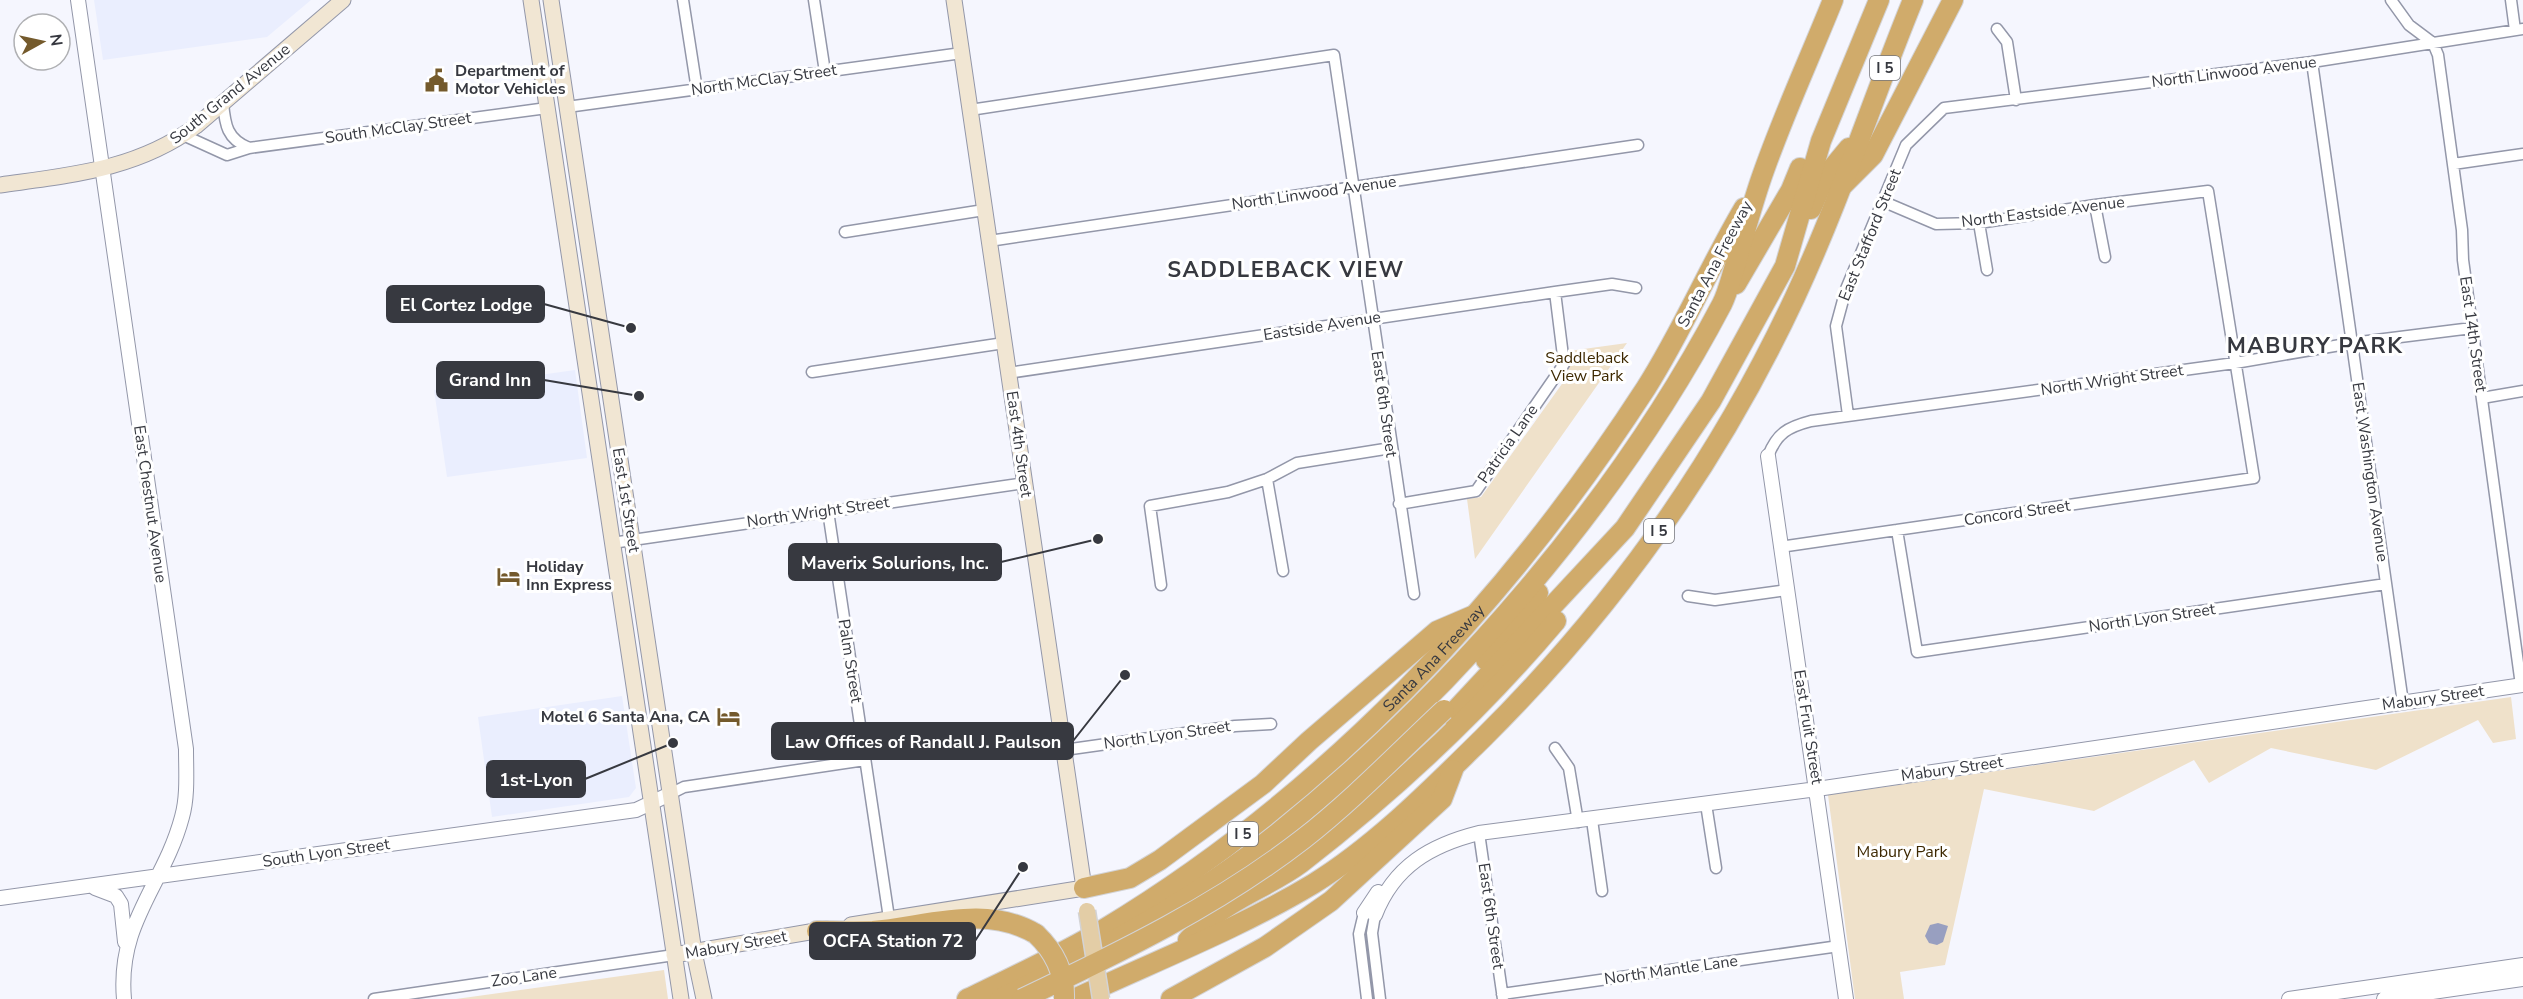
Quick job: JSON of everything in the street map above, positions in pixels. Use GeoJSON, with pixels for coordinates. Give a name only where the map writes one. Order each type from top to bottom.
{"type":"FeatureCollection","features":[{"type":"Feature","properties":{"kind":"highway","name":"Santa Ana Freeway"},"geometry":{"type":"LineString","coordinates":[[1000,999],[1097,950],[1180,902],[1277,834],[1392,733],[1507,612],[1586,518],[1672,387],[1724,300],[1761,180],[1833,0]]}},
{"type":"Feature","properties":{"kind":"highway"},"geometry":{"type":"LineString","coordinates":[[1724,300],[1741,277],[1791,190],[1868,0]]}},
{"type":"Feature","properties":{"kind":"highway"},"geometry":{"type":"LineString","coordinates":[[1785,266],[1821,141],[1878,0]]}},
{"type":"Feature","properties":{"kind":"highway","name":"I 5"},"geometry":{"type":"LineString","coordinates":[[1074,999],[1313,883],[1377,838],[1454,766],[1533,687],[1569,646],[1637,561],[1678,505],[1757,375],[1812,259],[1913,0]]}},
{"type":"Feature","properties":{"kind":"highway"},"geometry":{"type":"LineString","coordinates":[[1839,189],[1873,155],[1953,0]]}},
{"type":"Feature","properties":{"kind":"highway","name":"I 5"},"geometry":{"type":"LineString","coordinates":[[1177,951],[1212,917],[1296,867],[1359,818],[1438,746],[1517,667],[1604,563],[1711,401],[1785,266],[1825,177],[1859,136]]}},
{"type":"Feature","properties":{"kind":"highway","name":"Santa Ana Freeway"},"geometry":{"type":"LineString","coordinates":[[967,999],[1103,930],[1217,853],[1347,748],[1408,689],[1477,613],[1548,528],[1647,386],[1682,328],[1730,232],[1761,180]]}},
{"type":"Feature","properties":{"kind":"highway"},"geometry":{"type":"LineString","coordinates":[[1022,999],[1111,957],[1184,918],[1302,839],[1447,713],[1517,622],[1559,563],[1586,518]]}},
{"type":"Feature","properties":{"kind":"highway"},"geometry":{"type":"LineString","coordinates":[[1045,999],[1116,965],[1255,881],[1307,843],[1381,781],[1625,528]]}},
{"type":"Feature","properties":{"kind":"highway"},"geometry":{"type":"LineString","coordinates":[[1084,888],[1130,878],[1160,860],[1263,784],[1308,741],[1437,631],[1477,613]]}},
{"type":"Feature","properties":{"kind":"highway"},"geometry":{"type":"LineString","coordinates":[[1171,999],[1265,947],[1331,901],[1442,799],[1454,766]]}},
{"type":"Feature","properties":{"kind":"highway"},"geometry":{"type":"LineString","coordinates":[[816,931],[870,931],[983,916],[1010,921],[1036,934],[1047,945],[1064,976],[1064,999]]}},
{"type":"Feature","properties":{"kind":"main road","name":"South Grand Avenue"},"geometry":{"type":"LineString","coordinates":[[0,185],[102,168],[152,154],[183,135],[223,103],[343,0]]}},
{"type":"Feature","properties":{"kind":"main road","name":"East 1st Street"},"geometry":{"type":"LineString","coordinates":[[531,0],[681,999]]}},
{"type":"Feature","properties":{"kind":"main road","name":"East 1st Street"},"geometry":{"type":"LineString","coordinates":[[551,0],[694,952],[704,999]]}},
{"type":"Feature","properties":{"kind":"main road","name":"East 4th Street"},"geometry":{"type":"LineString","coordinates":[[954,0],[1084,888]]}},
{"type":"Feature","properties":{"kind":"main road"},"geometry":{"type":"LineString","coordinates":[[547,108],[555,112],[561,121],[579,190]]}},
{"type":"Feature","properties":{"kind":"main road","name":"Mabury Street"},"geometry":{"type":"LineString","coordinates":[[674,956],[889,918],[1084,888]]}},
{"type":"Feature","properties":{"kind":"main road"},"geometry":{"type":"LineString","coordinates":[[1088,911],[1101,999]]}},
{"type":"Feature","properties":{"kind":"street","name":"East Chestnut Avenue"},"geometry":{"type":"LineString","coordinates":[[78,0],[186,749],[183,816],[158,876],[139,910],[126,953],[124,999]]}},
{"type":"Feature","properties":{"kind":"street"},"geometry":{"type":"LineString","coordinates":[[683,0],[697,90]]}},
{"type":"Feature","properties":{"kind":"street"},"geometry":{"type":"LineString","coordinates":[[814,0],[825,72]]}},
{"type":"Feature","properties":{"kind":"street"},"geometry":{"type":"LineString","coordinates":[[2391,0],[2409,24],[2433,44]]}},
{"type":"Feature","properties":{"kind":"street"},"geometry":{"type":"LineString","coordinates":[[2511,0],[2519,30]]}},
{"type":"Feature","properties":{"kind":"street"},"geometry":{"type":"LineString","coordinates":[[1997,29],[2007,42],[2016,100]]}},
{"type":"Feature","properties":{"kind":"street","name":"North Linwood Avenue"},"geometry":{"type":"LineString","coordinates":[[1944,108],[2312,62],[2519,30]]}},
{"type":"Feature","properties":{"kind":"street","name":"East 14th Street"},"geometry":{"type":"LineString","coordinates":[[2433,44],[2438,55],[2472,328],[2522,685]]}},
{"type":"Feature","properties":{"kind":"street","name":"North McClay Street"},"geometry":{"type":"LineString","coordinates":[[567,107],[962,53]]}},
{"type":"Feature","properties":{"kind":"street","name":"East 6th Street"},"geometry":{"type":"LineString","coordinates":[[970,110],[1334,55],[1399,504]]}},
{"type":"Feature","properties":{"kind":"street","name":"East Washington Avenue"},"geometry":{"type":"LineString","coordinates":[[2312,62],[2403,703]]}},
{"type":"Feature","properties":{"kind":"street"},"geometry":{"type":"LineString","coordinates":[[223,103],[225,123],[229,134],[236,143],[249,148]]}},
{"type":"Feature","properties":{"kind":"street","name":"South McClay Street"},"geometry":{"type":"LineString","coordinates":[[183,135],[227,155],[249,148],[547,108]]}},
{"type":"Feature","properties":{"kind":"street","name":"East Stafford Street"},"geometry":{"type":"LineString","coordinates":[[1848,415],[1836,326],[1846,289],[1906,145],[1944,108]]}},
{"type":"Feature","properties":{"kind":"street","name":"North Linwood Avenue"},"geometry":{"type":"LineString","coordinates":[[989,242],[1638,145]]}},
{"type":"Feature","properties":{"kind":"street"},"geometry":{"type":"LineString","coordinates":[[2453,164],[2523,154]]}},
{"type":"Feature","properties":{"kind":"street","name":"North Eastside Avenue"},"geometry":{"type":"LineString","coordinates":[[1882,201],[1936,224],[1979,223],[2208,191],[2235,363]]}},
{"type":"Feature","properties":{"kind":"street"},"geometry":{"type":"LineString","coordinates":[[2095,205],[2104,257]]}},
{"type":"Feature","properties":{"kind":"street"},"geometry":{"type":"LineString","coordinates":[[844,232],[984,210]]}},
{"type":"Feature","properties":{"kind":"street"},"geometry":{"type":"LineString","coordinates":[[1979,223],[1987,270]]}},
{"type":"Feature","properties":{"kind":"street","name":"Eastside Avenue"},"geometry":{"type":"LineString","coordinates":[[1008,374],[1371,318],[1612,284],[1636,288]]}},
{"type":"Feature","properties":{"kind":"street","name":"Patricia Lane"},"geometry":{"type":"LineString","coordinates":[[1399,504],[1476,491],[1564,364],[1556,292]]}},
{"type":"Feature","properties":{"kind":"street","name":"North Wright Street"},"geometry":{"type":"LineString","coordinates":[[1768,456],[1774,440],[1784,430],[1810,421],[2235,363],[2352,343],[2472,328]]}},
{"type":"Feature","properties":{"kind":"street"},"geometry":{"type":"LineString","coordinates":[[812,372],[1004,343]]}},
{"type":"Feature","properties":{"kind":"street","name":"Concord Street"},"geometry":{"type":"LineString","coordinates":[[1780,547],[2254,478],[2235,363]]}},
{"type":"Feature","properties":{"kind":"street"},"geometry":{"type":"LineString","coordinates":[[2482,398],[2523,391]]}},
{"type":"Feature","properties":{"kind":"street"},"geometry":{"type":"LineString","coordinates":[[1161,585],[1150,506],[1228,492],[1267,479],[1296,463],[1391,448]]}},
{"type":"Feature","properties":{"kind":"street","name":"East Fruit Street"},"geometry":{"type":"LineString","coordinates":[[1768,456],[1846,999]]}},
{"type":"Feature","properties":{"kind":"street"},"geometry":{"type":"LineString","coordinates":[[1267,479],[1283,571]]}},
{"type":"Feature","properties":{"kind":"street","name":"North Wright Street"},"geometry":{"type":"LineString","coordinates":[[612,543],[1025,483]]}},
{"type":"Feature","properties":{"kind":"street"},"geometry":{"type":"LineString","coordinates":[[1399,504],[1414,594]]}},
{"type":"Feature","properties":{"kind":"street","name":"Palm Street"},"geometry":{"type":"LineString","coordinates":[[828,511],[889,918]]}},
{"type":"Feature","properties":{"kind":"street","name":"North Lyon Street"},"geometry":{"type":"LineString","coordinates":[[1897,530],[1917,652],[2386,584]]}},
{"type":"Feature","properties":{"kind":"street"},"geometry":{"type":"LineString","coordinates":[[1688,596],[1715,600],[1787,590]]}},
{"type":"Feature","properties":{"kind":"street","name":"Mabury Street"},"geometry":{"type":"LineString","coordinates":[[1370,914],[1394,881],[1426,851],[1447,841],[1479,833],[1817,789],[2522,685]]}},
{"type":"Feature","properties":{"kind":"street","name":"North Lyon Street"},"geometry":{"type":"LineString","coordinates":[[1064,750],[1235,726],[1271,724]]}},
{"type":"Feature","properties":{"kind":"street"},"geometry":{"type":"LineString","coordinates":[[1555,748],[1569,768],[1602,891]]}},
{"type":"Feature","properties":{"kind":"street"},"geometry":{"type":"LineString","coordinates":[[651,802],[684,787],[865,760]]}},
{"type":"Feature","properties":{"kind":"street","name":"South Lyon Street"},"geometry":{"type":"LineString","coordinates":[[0,898],[636,810],[651,802]]}},
{"type":"Feature","properties":{"kind":"street"},"geometry":{"type":"LineString","coordinates":[[1706,804],[1716,868]]}},
{"type":"Feature","properties":{"kind":"street","name":"East 6th Street"},"geometry":{"type":"LineString","coordinates":[[1479,833],[1503,997]]}},
{"type":"Feature","properties":{"kind":"street"},"geometry":{"type":"LineString","coordinates":[[77,887],[101,889],[116,896],[121,904],[126,953]]}},
{"type":"Feature","properties":{"kind":"street"},"geometry":{"type":"LineString","coordinates":[[1367,999],[1359,934],[1370,914]]}},
{"type":"Feature","properties":{"kind":"street"},"geometry":{"type":"LineString","coordinates":[[1370,914],[1380,999]]}},
{"type":"Feature","properties":{"kind":"street","name":"North Mantle Lane"},"geometry":{"type":"LineString","coordinates":[[1503,997],[1839,946]]}},
{"type":"Feature","properties":{"kind":"street","name":"Zoo Lane"},"geometry":{"type":"LineString","coordinates":[[374,999],[674,956]]}},
{"type":"Feature","properties":{"kind":"street"},"geometry":{"type":"LineString","coordinates":[[2289,999],[2523,964]]}},
{"type":"Feature","properties":{"kind":"street"},"geometry":{"type":"LineString","coordinates":[[2384,999],[2523,979]]}},
{"type":"Feature","properties":{"kind":"street"},"geometry":{"type":"LineString","coordinates":[[2400,982],[2402,998]]}},
{"type":"Feature","properties":{"kind":"shaded area"},"geometry":{"type":"Polygon","coordinates":[[[94,0],[311,0],[267,37],[103,60],[94,0]]]}},
{"type":"Feature","properties":{"kind":"shaded area"},"geometry":{"type":"Polygon","coordinates":[[[575,370],[587,458],[447,477],[434,390],[575,370]]]}},
{"type":"Feature","properties":{"kind":"shaded area"},"geometry":{"type":"Polygon","coordinates":[[[622,696],[636,788],[629,797],[492,817],[478,717],[622,696]]]}},
{"type":"Feature","properties":{"kind":"green space","name":"Saddleback View Park"},"geometry":{"type":"Polygon","coordinates":[[[1627,343],[1475,559],[1467,499],[1481,497],[1564,381],[1568,369],[1569,351],[1627,343]]]}},
{"type":"Feature","properties":{"kind":"green space","name":"Mabury Park"},"geometry":{"type":"Polygon","coordinates":[[[2511,697],[2516,739],[2493,743],[2478,720],[2376,770],[2271,748],[2209,783],[2194,760],[2094,811],[1984,789],[1945,965],[1900,972],[1904,999],[1855,999],[1828,795],[2511,697]]]}},
{"type":"Feature","properties":{"kind":"green space"},"geometry":{"type":"Polygon","coordinates":[[[664,970],[668,999],[456,999],[664,970]]]}},
{"type":"Feature","properties":{"kind":"water"},"geometry":{"type":"Polygon","coordinates":[[[1938,923],[1948,926],[1943,942],[1937,945],[1929,943],[1925,936],[1930,925],[1938,923]]]}},
{"type":"Feature","properties":{"kind":"place","name":"Department of Motor Vehicles"},"geometry":{"type":"Point","coordinates":[437,80]}},
{"type":"Feature","properties":{"kind":"place","name":"El Cortez Lodge"},"geometry":{"type":"Point","coordinates":[631,328]}},
{"type":"Feature","properties":{"kind":"place","name":"Grand Inn"},"geometry":{"type":"Point","coordinates":[639,396]}},
{"type":"Feature","properties":{"kind":"place","name":"Maverix Solurions, Inc."},"geometry":{"type":"Point","coordinates":[1098,539]}},
{"type":"Feature","properties":{"kind":"place","name":"Holiday Inn Express"},"geometry":{"type":"Point","coordinates":[508,576]}},
{"type":"Feature","properties":{"kind":"place","name":"Law Offices of Randall J. Paulson"},"geometry":{"type":"Point","coordinates":[1125,675]}},
{"type":"Feature","properties":{"kind":"place","name":"Motel 6 Santa Ana, CA"},"geometry":{"type":"Point","coordinates":[728,717]}},
{"type":"Feature","properties":{"kind":"place","name":"1st-Lyon"},"geometry":{"type":"Point","coordinates":[673,743]}},
{"type":"Feature","properties":{"kind":"place","name":"OCFA Station 72"},"geometry":{"type":"Point","coordinates":[1023,867]}},
{"type":"Feature","properties":{"kind":"district","name":"SADDLEBACK VIEW"},"geometry":{"type":"Point","coordinates":[1286,270]}},
{"type":"Feature","properties":{"kind":"district","name":"MABURY PARK"},"geometry":{"type":"Point","coordinates":[2315,346]}}]}
